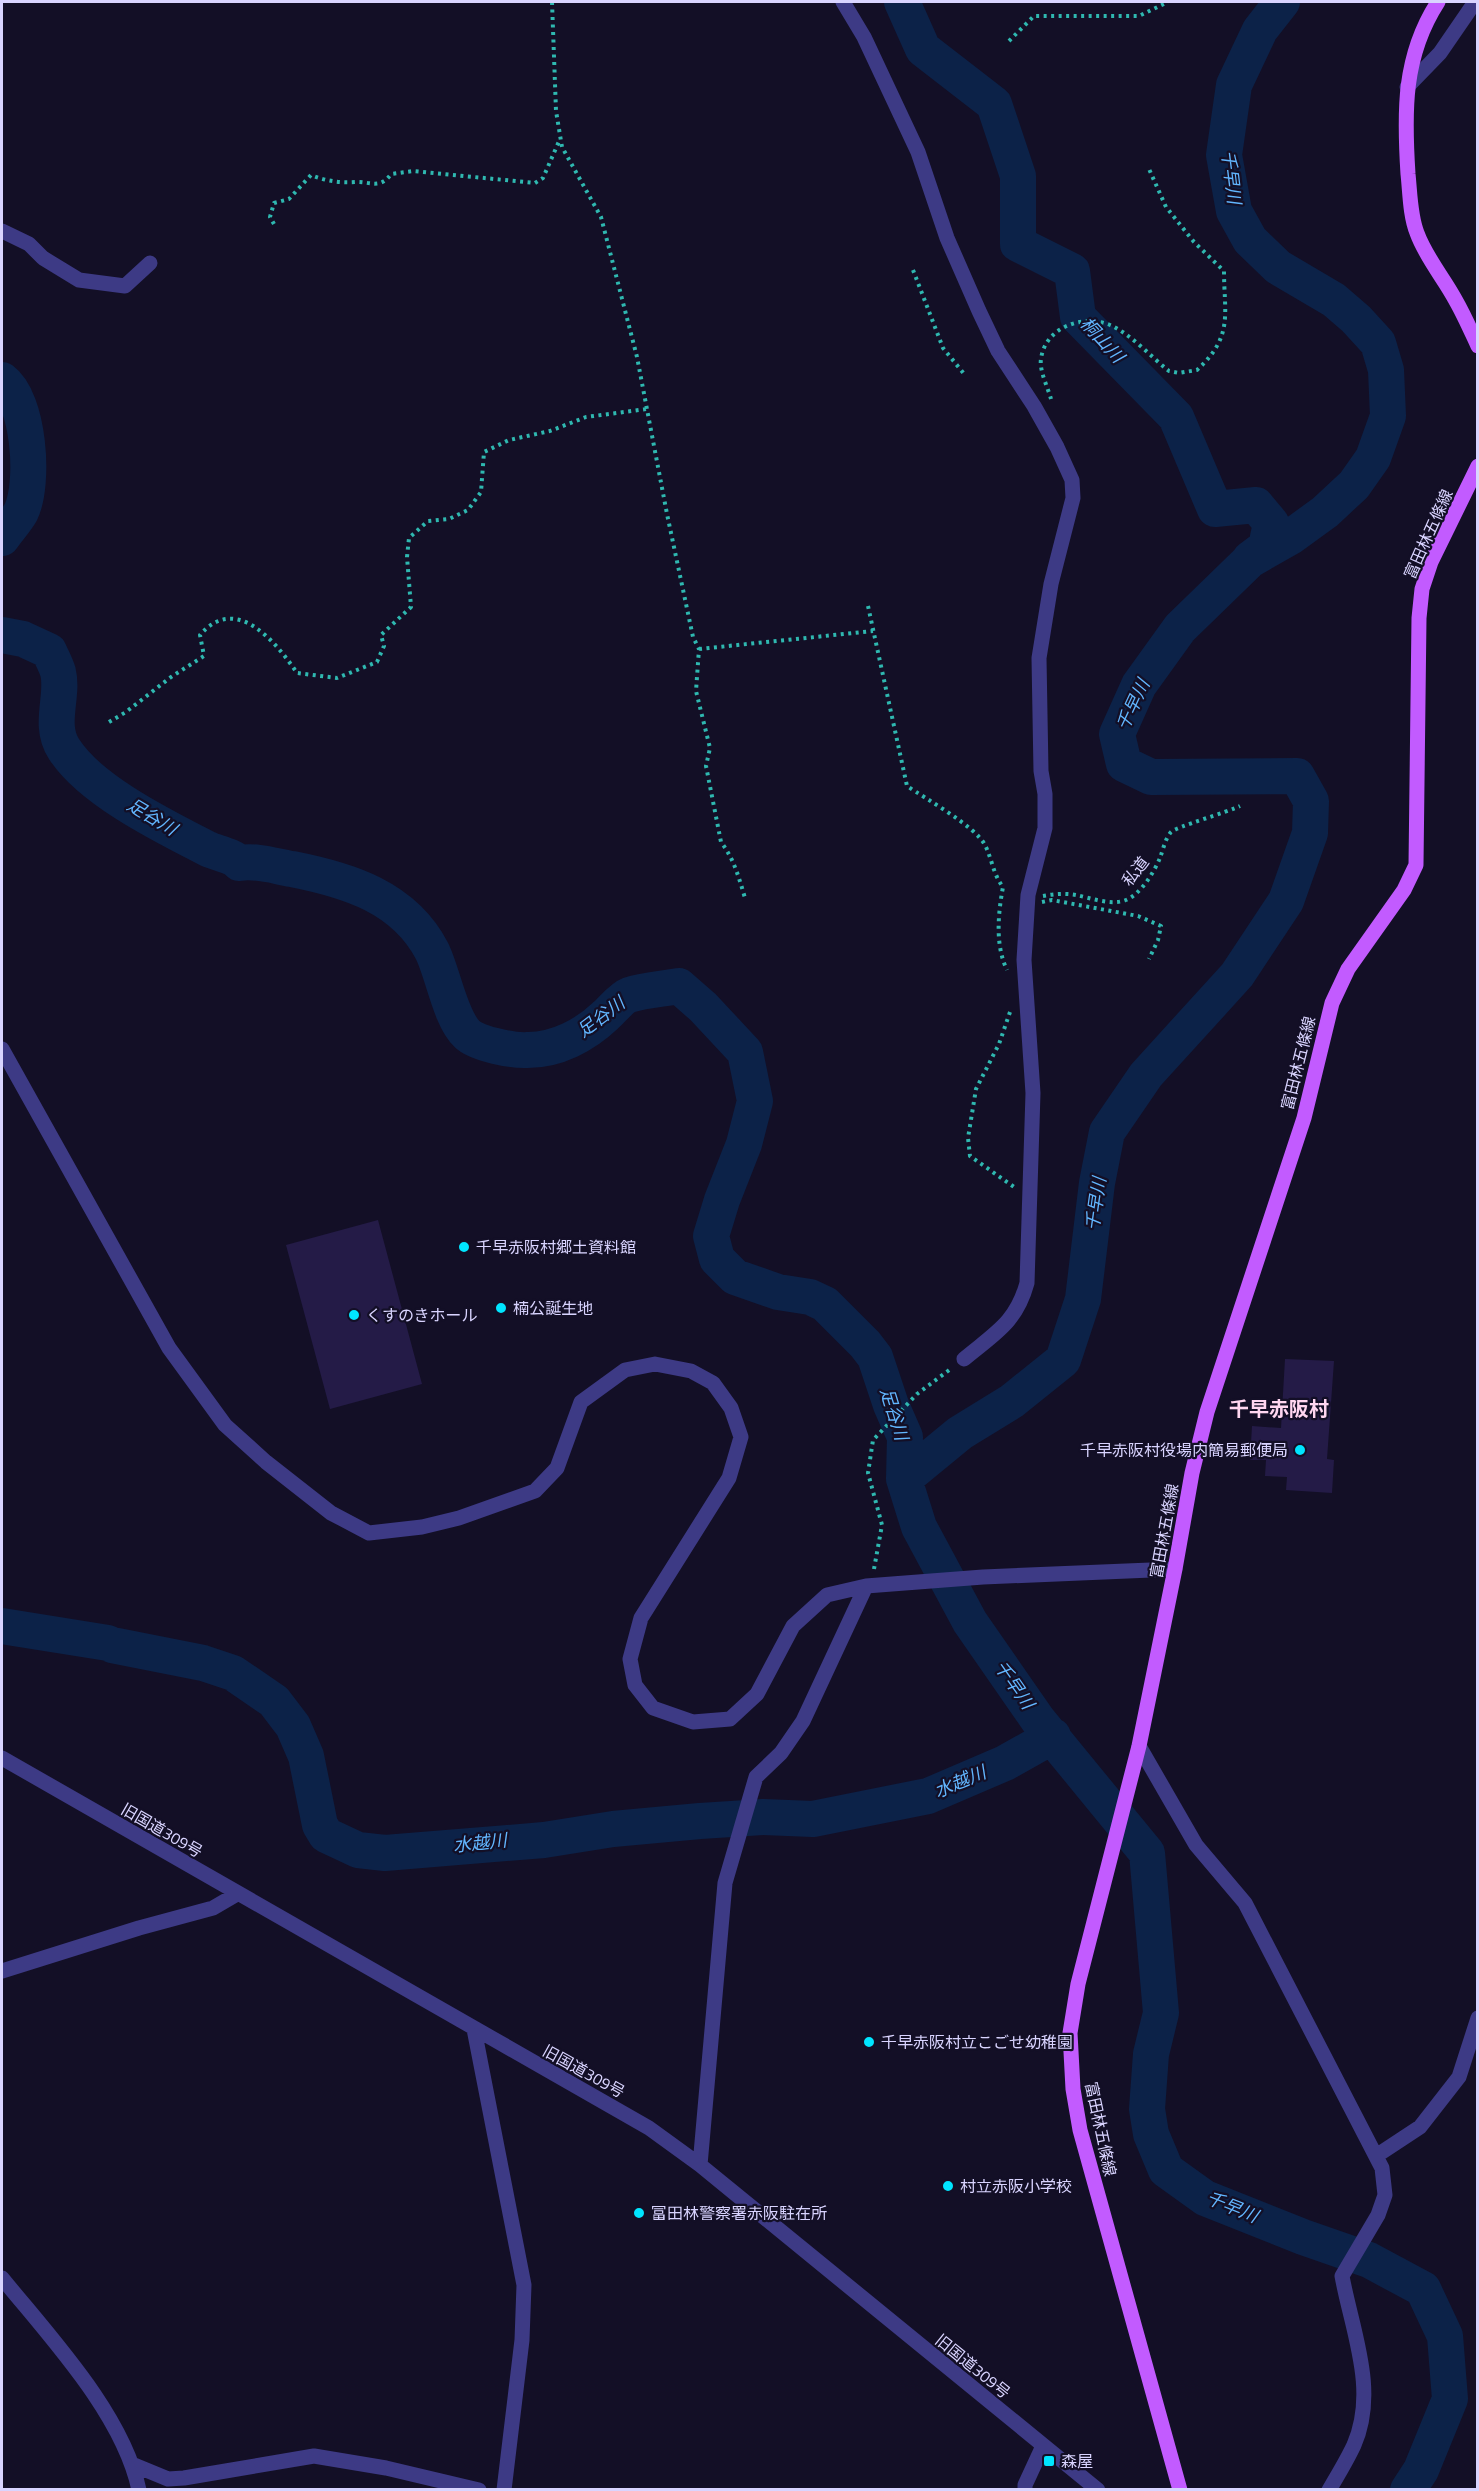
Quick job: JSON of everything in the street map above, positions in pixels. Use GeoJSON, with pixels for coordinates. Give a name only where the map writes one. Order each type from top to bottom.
{"type":"FeatureCollection","features":[{"type":"Feature","properties":{"kind":"main road"},"geometry":{"type":"LineString","coordinates":[[1438,2],[1424,24],[1412,58],[1407,87],[1406,134],[1410,190],[1416,232],[1456,300],[1478,346]]}},
{"type":"Feature","properties":{"kind":"main road","name":"富田林五條線"},"geometry":{"type":"LineString","coordinates":[[1180,2490],[1090,2170],[1072,2089],[1070,2033],[1078,1984],[1139,1746],[1192,1473],[1208,1412],[1304,1118],[1332,1003],[1348,969],[1404,890],[1416,866],[1419,618],[1422,589],[1431,562],[1478,466]]}},
{"type":"Feature","properties":{"kind":"street"},"geometry":{"type":"LineString","coordinates":[[843,2],[864,37],[918,152],[947,238],[998,351],[1051,437],[1072,480],[1073,498],[1050,584],[1039,658],[1041,771],[1045,794],[1045,828],[1027,900],[1024,960],[1033,1093],[1027,1283],[1021,1303],[1011,1320],[964,1359]]}},
{"type":"Feature","properties":{"kind":"street"},"geometry":{"type":"LineString","coordinates":[[1407,87],[1440,53],[1475,2]]}},
{"type":"Feature","properties":{"kind":"street"},"geometry":{"type":"LineString","coordinates":[[2,231],[29,244],[43,258],[79,280],[125,286],[150,263]]}},
{"type":"Feature","properties":{"kind":"street"},"geometry":{"type":"LineString","coordinates":[[2,1049],[169,1348],[225,1425],[266,1462],[331,1513],[369,1533],[422,1527],[485,1511],[535,1491],[557,1468],[581,1402],[625,1370],[655,1364],[691,1371],[713,1383],[731,1408],[741,1437],[729,1478],[641,1618],[630,1659],[635,1685],[653,1708],[693,1722],[730,1719],[758,1694],[794,1626],[827,1595],[866,1586],[983,1577],[1175,1569]]}},
{"type":"Feature","properties":{"kind":"street"},"geometry":{"type":"LineString","coordinates":[[700,2165],[725,1883],[756,1777],[781,1753],[803,1721],[866,1586]]}},
{"type":"Feature","properties":{"kind":"street"},"geometry":{"type":"LineString","coordinates":[[1139,1746],[1196,1845],[1245,1903],[1382,2168],[1385,2194],[1374,2222],[1342,2276],[1361,2354],[1365,2398],[1355,2443],[1329,2490]]}},
{"type":"Feature","properties":{"kind":"street","name":"旧国道309号"},"geometry":{"type":"LineString","coordinates":[[2,1758],[649,2128],[700,2165],[1098,2490]]}},
{"type":"Feature","properties":{"kind":"street"},"geometry":{"type":"LineString","coordinates":[[2,1971],[213,1908],[237,1894]]}},
{"type":"Feature","properties":{"kind":"street"},"geometry":{"type":"LineString","coordinates":[[1376,2156],[1420,2127],[1459,2077],[1478,2018]]}},
{"type":"Feature","properties":{"kind":"street"},"geometry":{"type":"LineString","coordinates":[[474,2029],[524,2285],[522,2340],[504,2490]]}},
{"type":"Feature","properties":{"kind":"street"},"geometry":{"type":"LineString","coordinates":[[2,2278],[8,2295],[68,2357],[100,2404],[134,2465],[139,2490]]}},
{"type":"Feature","properties":{"kind":"street"},"geometry":{"type":"LineString","coordinates":[[1025,2490],[1025,2485],[1043,2446]]}},
{"type":"Feature","properties":{"kind":"street"},"geometry":{"type":"LineString","coordinates":[[134,2465],[168,2479],[314,2456],[386,2468],[479,2490]]}},
{"type":"Feature","properties":{"kind":"path"},"geometry":{"type":"LineString","coordinates":[[552,2],[556,111],[560,138],[576,175],[601,217],[637,357],[693,637],[699,648],[696,691],[710,748],[706,765],[721,842],[737,871],[745,898]]}},
{"type":"Feature","properties":{"kind":"path"},"geometry":{"type":"LineString","coordinates":[[1009,41],[1034,16],[1139,16],[1168,2]]}},
{"type":"Feature","properties":{"kind":"path"},"geometry":{"type":"LineString","coordinates":[[274,224],[270,217],[274,203],[289,199],[311,175],[334,182],[358,181],[369,185],[388,179],[391,174],[413,171],[535,183],[543,178],[560,138]]}},
{"type":"Feature","properties":{"kind":"path"},"geometry":{"type":"LineString","coordinates":[[1054,408],[1040,360],[1047,342],[1057,329],[1094,320],[1112,326],[1169,371],[1179,373],[1197,370],[1223,336],[1227,314],[1224,271],[1194,242],[1166,207],[1149,169]]}},
{"type":"Feature","properties":{"kind":"path"},"geometry":{"type":"LineString","coordinates":[[913,270],[943,348],[965,375]]}},
{"type":"Feature","properties":{"kind":"path"},"geometry":{"type":"LineString","coordinates":[[109,722],[126,712],[171,677],[204,657],[200,635],[210,624],[221,621],[243,620],[255,626],[275,643],[297,673],[337,678],[377,662],[384,646],[381,635],[411,608],[407,558],[409,538],[428,520],[449,519],[468,510],[481,492],[484,452],[509,440],[550,431],[586,417],[647,409]]}},
{"type":"Feature","properties":{"kind":"path"},"geometry":{"type":"LineString","coordinates":[[868,606],[907,786],[962,823],[984,843],[997,879],[1003,887],[998,914],[999,948],[1010,977]]}},
{"type":"Feature","properties":{"kind":"path"},"geometry":{"type":"LineString","coordinates":[[699,648],[873,631]]}},
{"type":"Feature","properties":{"kind":"path","name":"私道"},"geometry":{"type":"LineString","coordinates":[[1027,900],[1074,894],[1100,901],[1124,901],[1136,894],[1142,886],[1159,860],[1169,834],[1176,828],[1217,816],[1240,806]]}},
{"type":"Feature","properties":{"kind":"path"},"geometry":{"type":"LineString","coordinates":[[1027,900],[1052,900],[1138,916],[1161,926],[1158,940],[1149,959]]}},
{"type":"Feature","properties":{"kind":"path"},"geometry":{"type":"LineString","coordinates":[[1011,1007],[999,1044],[976,1089],[968,1138],[970,1156],[1029,1198]]}},
{"type":"Feature","properties":{"kind":"path"},"geometry":{"type":"LineString","coordinates":[[866,1586],[874,1569],[882,1525],[868,1473],[873,1440],[917,1394],[964,1359]]}},
{"type":"Feature","properties":{"kind":"building","name":"くすのきホール"},"geometry":{"type":"Polygon","coordinates":[[[378,1220],[422,1384],[330,1409],[286,1245],[378,1220]]]}},
{"type":"Feature","properties":{"kind":"building"},"geometry":{"type":"Polygon","coordinates":[[[1285,1359],[1334,1361],[1327,1459],[1334,1460],[1332,1493],[1286,1490],[1287,1477],[1265,1476],[1266,1460],[1250,1460],[1252,1426],[1281,1428],[1285,1359]]]}},
{"type":"Feature","properties":{"kind":"waterway","name":"桐山川"},"geometry":{"type":"LineString","coordinates":[[902,2],[923,49],[994,104],[1018,176],[1018,244],[1072,271],[1078,317],[1176,417],[1215,509],[1256,505],[1271,523],[1266,547],[1250,559]]}},
{"type":"Feature","properties":{"kind":"waterway","name":"千早川"},"geometry":{"type":"LineString","coordinates":[[904,1479],[960,1433],[1012,1401],[1063,1360],[1083,1299],[1097,1183],[1107,1132],[1146,1075],[1237,975],[1286,901],[1310,833],[1311,801],[1297,776],[1151,777],[1124,764],[1117,734],[1139,685],[1180,628],[1250,560],[1292,536],[1325,512],[1354,485],[1373,458],[1388,416],[1386,370],[1378,343],[1334,300],[1278,267],[1250,240],[1234,211],[1224,155],[1234,85],[1260,30],[1282,2]]}},
{"type":"Feature","properties":{"kind":"waterway","name":"足谷川"},"geometry":{"type":"LineString","coordinates":[[2,380],[11,390],[24,423],[28,462],[28,482],[21,512],[2,538]]}},
{"type":"Feature","properties":{"kind":"waterway","name":"足谷川"},"geometry":{"type":"LineString","coordinates":[[2,635],[23,639],[49,651],[57,669],[59,681],[57,720],[59,740],[76,764],[91,779],[149,818],[239,863],[252,862],[313,873],[354,886],[390,904],[420,932],[432,951],[456,1017],[461,1027],[472,1038],[487,1044],[514,1049],[549,1047],[570,1040],[589,1029],[629,995],[679,986],[703,1007],[745,1052],[755,1101],[744,1144],[722,1200],[711,1236],[717,1259],[735,1277],[778,1292],[810,1297],[825,1304],[875,1357],[891,1405],[905,1437],[904,1479],[919,1527],[970,1622],[1038,1720],[1147,1853],[1161,2013],[1151,2054],[1147,2109],[1151,2134],[1166,2170],[1205,2198],[1303,2237],[1369,2260],[1423,2289],[1445,2336],[1450,2399],[1421,2470],[1408,2490]]}},
{"type":"Feature","properties":{"kind":"waterway","name":"水越川"},"geometry":{"type":"LineString","coordinates":[[2,1626],[108,1643],[203,1663],[233,1673],[274,1701],[293,1726],[306,1756],[320,1825],[326,1835],[358,1850],[385,1853],[544,1840],[613,1829],[700,1821],[763,1817],[813,1819],[928,1796],[1005,1763],[1053,1736]]}},
{"type":"Feature","properties":{"kind":"place","name":"千早赤阪村郷土資料館"},"geometry":{"type":"Point","coordinates":[464,1247]}},
{"type":"Feature","properties":{"kind":"place","name":"楠公誕生地"},"geometry":{"type":"Point","coordinates":[501,1308]}},
{"type":"Feature","properties":{"kind":"place","name":"くすのきホール"},"geometry":{"type":"Point","coordinates":[354,1315]}},
{"type":"Feature","properties":{"kind":"place","name":"千早赤阪村役場内簡易郵便局"},"geometry":{"type":"Point","coordinates":[1300,1450]}},
{"type":"Feature","properties":{"kind":"place","name":"千早赤阪村立こごせ幼稚園"},"geometry":{"type":"Point","coordinates":[869,2042]}},
{"type":"Feature","properties":{"kind":"place","name":"村立赤阪小学校"},"geometry":{"type":"Point","coordinates":[948,2186]}},
{"type":"Feature","properties":{"kind":"place","name":"富田林警察署赤阪駐在所"},"geometry":{"type":"Point","coordinates":[639,2213]}},
{"type":"Feature","properties":{"kind":"place","name":"森屋"},"geometry":{"type":"Point","coordinates":[1049,2461]}},
{"type":"Feature","properties":{"kind":"district","name":"千早赤阪村"},"geometry":{"type":"Point","coordinates":[1279,1409]}}]}
